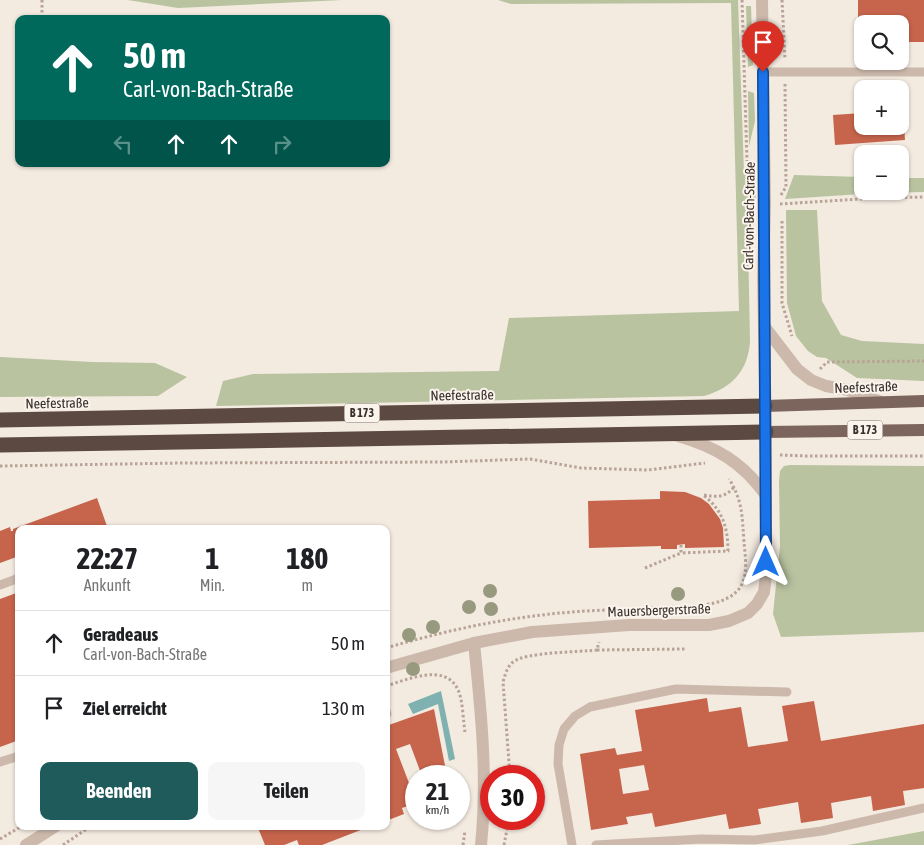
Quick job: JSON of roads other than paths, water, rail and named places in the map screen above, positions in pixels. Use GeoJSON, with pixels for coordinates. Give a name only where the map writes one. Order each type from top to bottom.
{"type":"FeatureCollection","features":[{"type":"Feature","properties":{"kind":"highway","name":"Neefestraße"},"geometry":{"type":"LineString","coordinates":[[0,420],[765,406]]}},
{"type":"Feature","properties":{"kind":"highway","name":"B 173"},"geometry":{"type":"LineString","coordinates":[[0,445],[766,432]]}},
{"type":"Feature","properties":{"kind":"main road","name":"Neefestraße"},"geometry":{"type":"LineString","coordinates":[[765,406],[924,401]]}},
{"type":"Feature","properties":{"kind":"main road","name":"B 173"},"geometry":{"type":"LineString","coordinates":[[766,432],[924,430]]}},
{"type":"Feature","properties":{"kind":"street","name":"Carl-von-Bach-Straße"},"geometry":{"type":"LineString","coordinates":[[762,0],[766,432]]}},
{"type":"Feature","properties":{"kind":"street"},"geometry":{"type":"LineString","coordinates":[[764,326],[797,369],[811,380],[826,386],[848,390],[881,402]]}},
{"type":"Feature","properties":{"kind":"street","name":"Mauersbergerstraße"},"geometry":{"type":"LineString","coordinates":[[390,667],[474,643],[532,632],[603,626],[709,625],[729,621],[748,613],[757,604],[764,592],[766,576],[766,432]]}},
{"type":"Feature","properties":{"kind":"street"},"geometry":{"type":"LineString","coordinates":[[668,433],[706,444],[721,452],[754,478],[765,494]]}},
{"type":"Feature","properties":{"kind":"street"},"geometry":{"type":"LineString","coordinates":[[474,643],[486,775],[481,845]]}},
{"type":"Feature","properties":{"kind":"street"},"geometry":{"type":"LineString","coordinates":[[26,845],[50,830]]}},
{"type":"Feature","properties":{"kind":"lane"},"geometry":{"type":"LineString","coordinates":[[763,72],[924,72]]}},
{"type":"Feature","properties":{"kind":"lane"},"geometry":{"type":"LineString","coordinates":[[0,584],[15,579]]}},
{"type":"Feature","properties":{"kind":"lane"},"geometry":{"type":"LineString","coordinates":[[572,845],[558,764],[564,729],[576,716],[590,707],[676,689],[787,692]]}},
{"type":"Feature","properties":{"kind":"lane"},"geometry":{"type":"LineString","coordinates":[[0,762],[15,757]]}},
{"type":"Feature","properties":{"kind":"lane"},"geometry":{"type":"LineString","coordinates":[[596,845],[701,838],[755,840],[822,831],[924,808]]}},
{"type":"Feature","properties":{"kind":"water"},"geometry":{"type":"Polygon","coordinates":[[[441,691],[455,759],[449,761],[438,704],[413,714],[408,704],[441,691]]]}}]}
